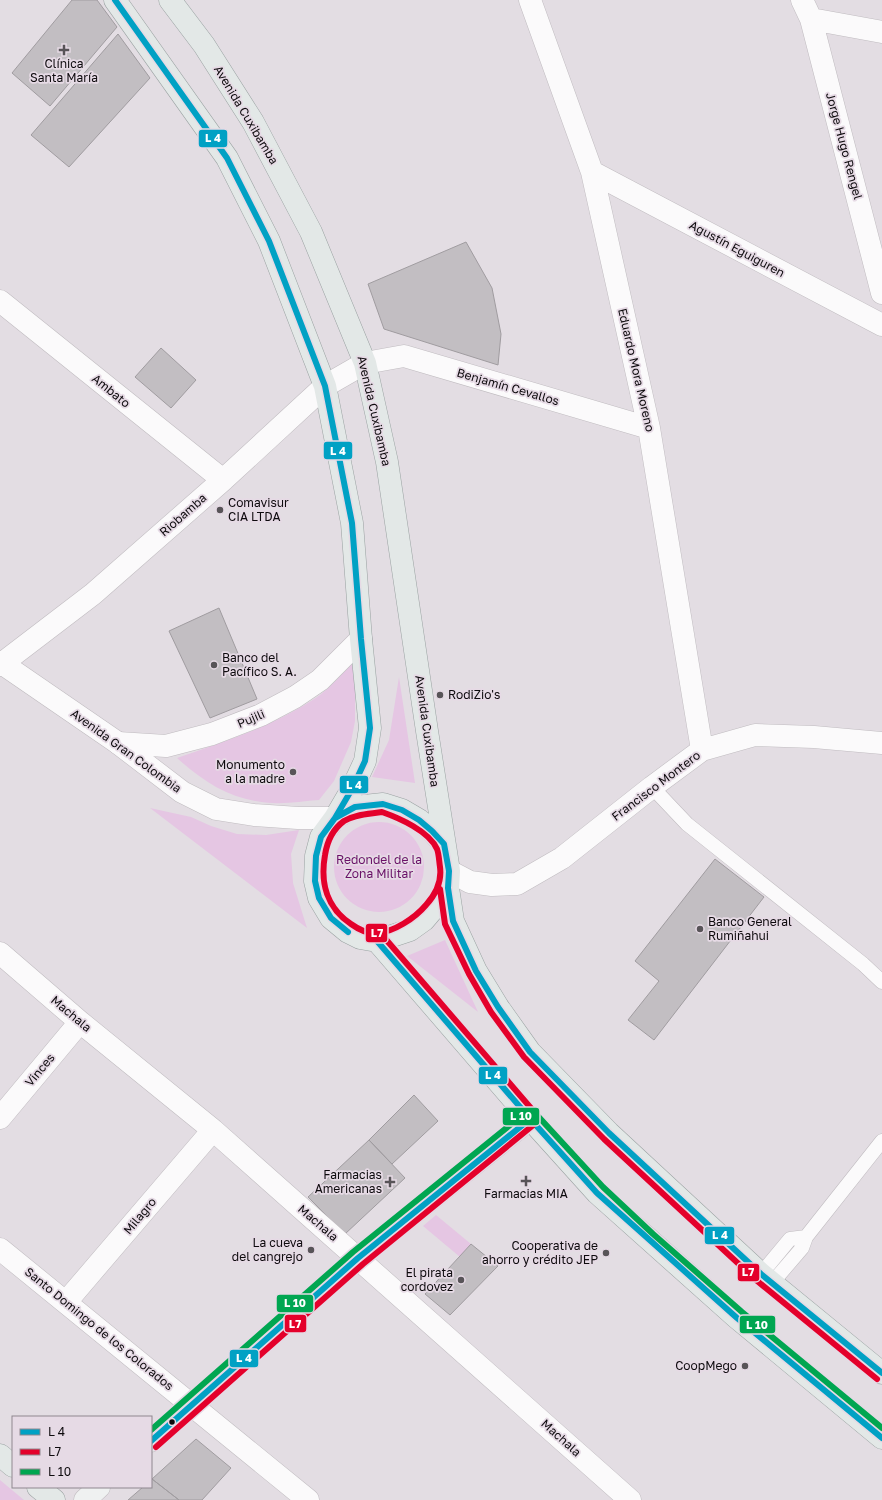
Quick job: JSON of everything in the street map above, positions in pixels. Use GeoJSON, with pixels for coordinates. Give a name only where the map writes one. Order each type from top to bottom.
{"type":"FeatureCollection","features":[{"type":"Feature","properties":{"kind":"main road"},"geometry":{"type":"LineString","coordinates":[[115,0],[228,158],[269,242],[326,386],[352,523],[370,728],[365,761],[352,789],[335,818],[321,837],[316,856],[315,881],[319,898],[331,918],[348,932],[360,938],[376,941],[410,930],[424,920],[435,907],[448,880]]}},
{"type":"Feature","properties":{"kind":"main road","name":"Avenida Cuxibamba"},"geometry":{"type":"LineString","coordinates":[[170,0],[204,45],[253,122],[311,232],[365,363],[387,462],[444,844]]}},
{"type":"Feature","properties":{"kind":"main road"},"geometry":{"type":"LineString","coordinates":[[335,818],[355,807],[383,804],[402,810],[432,831],[444,844],[453,921],[476,972],[498,1007],[530,1052],[609,1134],[766,1278],[882,1373]]}},
{"type":"Feature","properties":{"kind":"main road"},"geometry":{"type":"LineString","coordinates":[[376,941],[530,1119],[597,1193],[737,1318],[882,1438]]}},
{"type":"Feature","properties":{"kind":"main road"},"geometry":{"type":"LineString","coordinates":[[152,1440],[358,1258],[530,1119]]}},
{"type":"Feature","properties":{"kind":"main road"},"geometry":{"type":"LineString","coordinates":[[0,1455],[12,1465]]}},
{"type":"Feature","properties":{"kind":"main road"},"geometry":{"type":"LineString","coordinates":[[39,1488],[54,1500]]}},
{"type":"Feature","properties":{"kind":"main road"},"geometry":{"type":"LineString","coordinates":[[85,1500],[98,1488]]}},
{"type":"Feature","properties":{"kind":"street","name":"Eduardo Mora Moreno"},"geometry":{"type":"LineString","coordinates":[[530,0],[592,172],[649,428],[702,750]]}},
{"type":"Feature","properties":{"kind":"street"},"geometry":{"type":"LineString","coordinates":[[806,10],[882,32]]}},
{"type":"Feature","properties":{"kind":"street","name":"Jorge Hugo Rengel"},"geometry":{"type":"LineString","coordinates":[[806,10],[882,292]]}},
{"type":"Feature","properties":{"kind":"street","name":"Agustín Eguiguren"},"geometry":{"type":"LineString","coordinates":[[592,172],[882,325]]}},
{"type":"Feature","properties":{"kind":"street","name":"Ambato"},"geometry":{"type":"LineString","coordinates":[[0,301],[223,480]]}},
{"type":"Feature","properties":{"kind":"street","name":"Benjamín Cevallos"},"geometry":{"type":"LineString","coordinates":[[365,363],[404,356],[649,428]]}},
{"type":"Feature","properties":{"kind":"street","name":"Riobamba"},"geometry":{"type":"LineString","coordinates":[[1,664],[93,594],[223,480],[326,386],[365,363]]}},
{"type":"Feature","properties":{"kind":"street","name":"Pujili"},"geometry":{"type":"LineString","coordinates":[[118,743],[166,746],[212,734],[260,715],[295,697],[320,680],[361,639]]}},
{"type":"Feature","properties":{"kind":"street","name":"Avenida Gran Colombia"},"geometry":{"type":"LineString","coordinates":[[1,664],[118,743],[182,792],[216,808],[254,815],[298,818],[335,818]]}},
{"type":"Feature","properties":{"kind":"street","name":"Francisco Montero"},"geometry":{"type":"LineString","coordinates":[[448,880],[492,885],[517,884],[562,858],[652,787],[702,750],[755,735],[814,737],[882,743]]}},
{"type":"Feature","properties":{"kind":"street","name":"Machala"},"geometry":{"type":"LineString","coordinates":[[0,953],[80,1022],[213,1130],[630,1500]]}},
{"type":"Feature","properties":{"kind":"street","name":"Vinces"},"geometry":{"type":"LineString","coordinates":[[0,1118],[80,1022]]}},
{"type":"Feature","properties":{"kind":"street","name":"Milagro"},"geometry":{"type":"LineString","coordinates":[[66,1302],[213,1130]]}},
{"type":"Feature","properties":{"kind":"street","name":"Santo Domingo de los Colorados"},"geometry":{"type":"LineString","coordinates":[[0,1249],[308,1500]]}},
{"type":"Feature","properties":{"kind":"lane"},"geometry":{"type":"LineString","coordinates":[[652,787],[687,824],[863,964],[882,982]]}},
{"type":"Feature","properties":{"kind":"lane"},"geometry":{"type":"LineString","coordinates":[[766,1278],[790,1238],[806,1237],[882,1141]]}},
{"type":"Feature","properties":{"kind":"green space"},"geometry":{"type":"Polygon","coordinates":[[[355,660],[355,721],[351,742],[334,781],[319,800],[278,803],[259,802],[245,799],[221,790],[199,776],[177,758],[269,724],[304,706],[334,683],[355,660]]]}},
{"type":"Feature","properties":{"kind":"green space"},"geometry":{"type":"Polygon","coordinates":[[[399,677],[415,783],[372,777],[389,740],[399,677]]]}},
{"type":"Feature","properties":{"kind":"green space"},"geometry":{"type":"Polygon","coordinates":[[[150,808],[191,817],[211,826],[237,834],[266,835],[299,830],[291,854],[293,883],[307,928],[150,808]]]}},
{"type":"Feature","properties":{"kind":"green space","name":"Redondel de la Zona Militar"},"geometry":{"type":"Polygon","coordinates":[[[379,822],[396,826],[411,835],[420,850],[424,867],[420,884],[411,899],[396,908],[379,912],[362,908],[347,899],[338,884],[334,867],[338,850],[347,835],[362,826],[379,822]]]}},
{"type":"Feature","properties":{"kind":"green space"},"geometry":{"type":"Polygon","coordinates":[[[445,940],[478,1012],[407,956],[445,940]]]}},
{"type":"Feature","properties":{"kind":"green space"},"geometry":{"type":"Polygon","coordinates":[[[436,1215],[471,1244],[460,1257],[423,1226],[436,1215]]]}},
{"type":"Feature","properties":{"kind":"green space"},"geometry":{"type":"Polygon","coordinates":[[[0,1480],[24,1500],[0,1500],[0,1480]]]}},
{"type":"Feature","properties":{"kind":"building","name":"Clínica Santa María"},"geometry":{"type":"Polygon","coordinates":[[[72,0],[97,0],[117,27],[50,106],[12,73],[72,0]]]}},
{"type":"Feature","properties":{"kind":"building"},"geometry":{"type":"Polygon","coordinates":[[[118,34],[150,78],[69,167],[31,135],[118,34]]]}},
{"type":"Feature","properties":{"kind":"building"},"geometry":{"type":"Polygon","coordinates":[[[466,242],[492,288],[501,334],[498,365],[384,329],[368,284],[466,242]]]}},
{"type":"Feature","properties":{"kind":"building"},"geometry":{"type":"Polygon","coordinates":[[[161,348],[196,380],[171,408],[135,377],[161,348]]]}},
{"type":"Feature","properties":{"kind":"building","name":"Banco del Pacífico S. A."},"geometry":{"type":"Polygon","coordinates":[[[219,608],[257,699],[210,718],[169,631],[219,608]]]}},
{"type":"Feature","properties":{"kind":"building","name":"Banco General Rumiñahui"},"geometry":{"type":"Polygon","coordinates":[[[715,859],[764,897],[654,1040],[628,1020],[659,981],[635,961],[715,859]]]}},
{"type":"Feature","properties":{"kind":"building"},"geometry":{"type":"Polygon","coordinates":[[[414,1095],[438,1121],[392,1164],[369,1140],[414,1095]]]}},
{"type":"Feature","properties":{"kind":"building"},"geometry":{"type":"Polygon","coordinates":[[[369,1140],[405,1178],[345,1234],[308,1197],[369,1140]]]}},
{"type":"Feature","properties":{"kind":"building","name":"El pirata cordovez"},"geometry":{"type":"Polygon","coordinates":[[[471,1244],[498,1266],[450,1315],[425,1294],[471,1244]]]}},
{"type":"Feature","properties":{"kind":"building"},"geometry":{"type":"Polygon","coordinates":[[[196,1439],[231,1468],[202,1500],[179,1500],[152,1479],[196,1439]]]}},
{"type":"Feature","properties":{"kind":"building"},"geometry":{"type":"Polygon","coordinates":[[[152,1479],[179,1500],[128,1500],[142,1488],[152,1488],[152,1479]]]}},
{"type":"Feature","properties":{"kind":"transit line"},"geometry":{"type":"LineString","coordinates":[[115,0],[227,158],[269,241],[325,386],[352,523],[370,728],[365,761],[352,789],[335,818],[321,837],[316,856],[315,881],[319,898],[331,918],[348,932]]}},
{"type":"Feature","properties":{"kind":"transit line"},"geometry":{"type":"LineString","coordinates":[[324,833],[335,818],[355,807],[383,804],[402,810],[419,820],[432,831],[444,844],[449,871],[448,888],[453,921],[476,971],[498,1007],[530,1052],[609,1133],[761,1274],[882,1373]]}},
{"type":"Feature","properties":{"kind":"transit line","name":"L7"},"geometry":{"type":"LineString","coordinates":[[382,812],[413,826],[433,842],[438,853],[440,878],[438,888],[433,897],[416,915],[404,924],[390,930],[370,933],[363,931],[343,918],[331,903],[325,885],[324,865],[329,841],[340,824],[353,817],[382,812]]}},
{"type":"Feature","properties":{"kind":"transit line","name":"L7"},"geometry":{"type":"LineString","coordinates":[[440,889],[445,924],[469,974],[491,1012],[524,1057],[604,1139],[756,1280],[877,1379]]}},
{"type":"Feature","properties":{"kind":"transit line","name":"L7"},"geometry":{"type":"LineString","coordinates":[[156,1447],[363,1264],[537,1122],[538,1118],[536,1114],[383,936]]}},
{"type":"Feature","properties":{"kind":"transit line"},"geometry":{"type":"LineString","coordinates":[[377,941],[533,1122],[597,1193],[737,1318],[882,1438]]}},
{"type":"Feature","properties":{"kind":"transit line"},"geometry":{"type":"LineString","coordinates":[[152,1429],[353,1252],[525,1113],[530,1111],[536,1114],[603,1187],[653,1234],[742,1312],[882,1428]]}},
{"type":"Feature","properties":{"kind":"transit line"},"geometry":{"type":"LineString","coordinates":[[152,1440],[358,1258],[530,1119]]}},
{"type":"Feature","properties":{"kind":"place","name":"Clínica Santa María"},"geometry":{"type":"Point","coordinates":[64,50]}},
{"type":"Feature","properties":{"kind":"place","name":"Comavisur CIA LTDA"},"geometry":{"type":"Point","coordinates":[220,510]}},
{"type":"Feature","properties":{"kind":"place","name":"Banco del Pacífico S. A."},"geometry":{"type":"Point","coordinates":[214,665]}},
{"type":"Feature","properties":{"kind":"place","name":"RodiZio's"},"geometry":{"type":"Point","coordinates":[440,695]}},
{"type":"Feature","properties":{"kind":"place","name":"Monumento a la madre"},"geometry":{"type":"Point","coordinates":[293,772]}},
{"type":"Feature","properties":{"kind":"place","name":"Banco General Rumiñahui"},"geometry":{"type":"Point","coordinates":[700,929]}},
{"type":"Feature","properties":{"kind":"place","name":"Farmacias MIA"},"geometry":{"type":"Point","coordinates":[526,1181]}},
{"type":"Feature","properties":{"kind":"place","name":"Farmacias Americanas"},"geometry":{"type":"Point","coordinates":[390,1182]}},
{"type":"Feature","properties":{"kind":"place","name":"La cueva del cangrejo"},"geometry":{"type":"Point","coordinates":[311,1250]}},
{"type":"Feature","properties":{"kind":"place","name":"Cooperativa de ahorro y crédito JEP"},"geometry":{"type":"Point","coordinates":[606,1253]}},
{"type":"Feature","properties":{"kind":"place","name":"El pirata cordovez"},"geometry":{"type":"Point","coordinates":[461,1280]}},
{"type":"Feature","properties":{"kind":"place","name":"CoopMego"},"geometry":{"type":"Point","coordinates":[745,1366]}}]}
